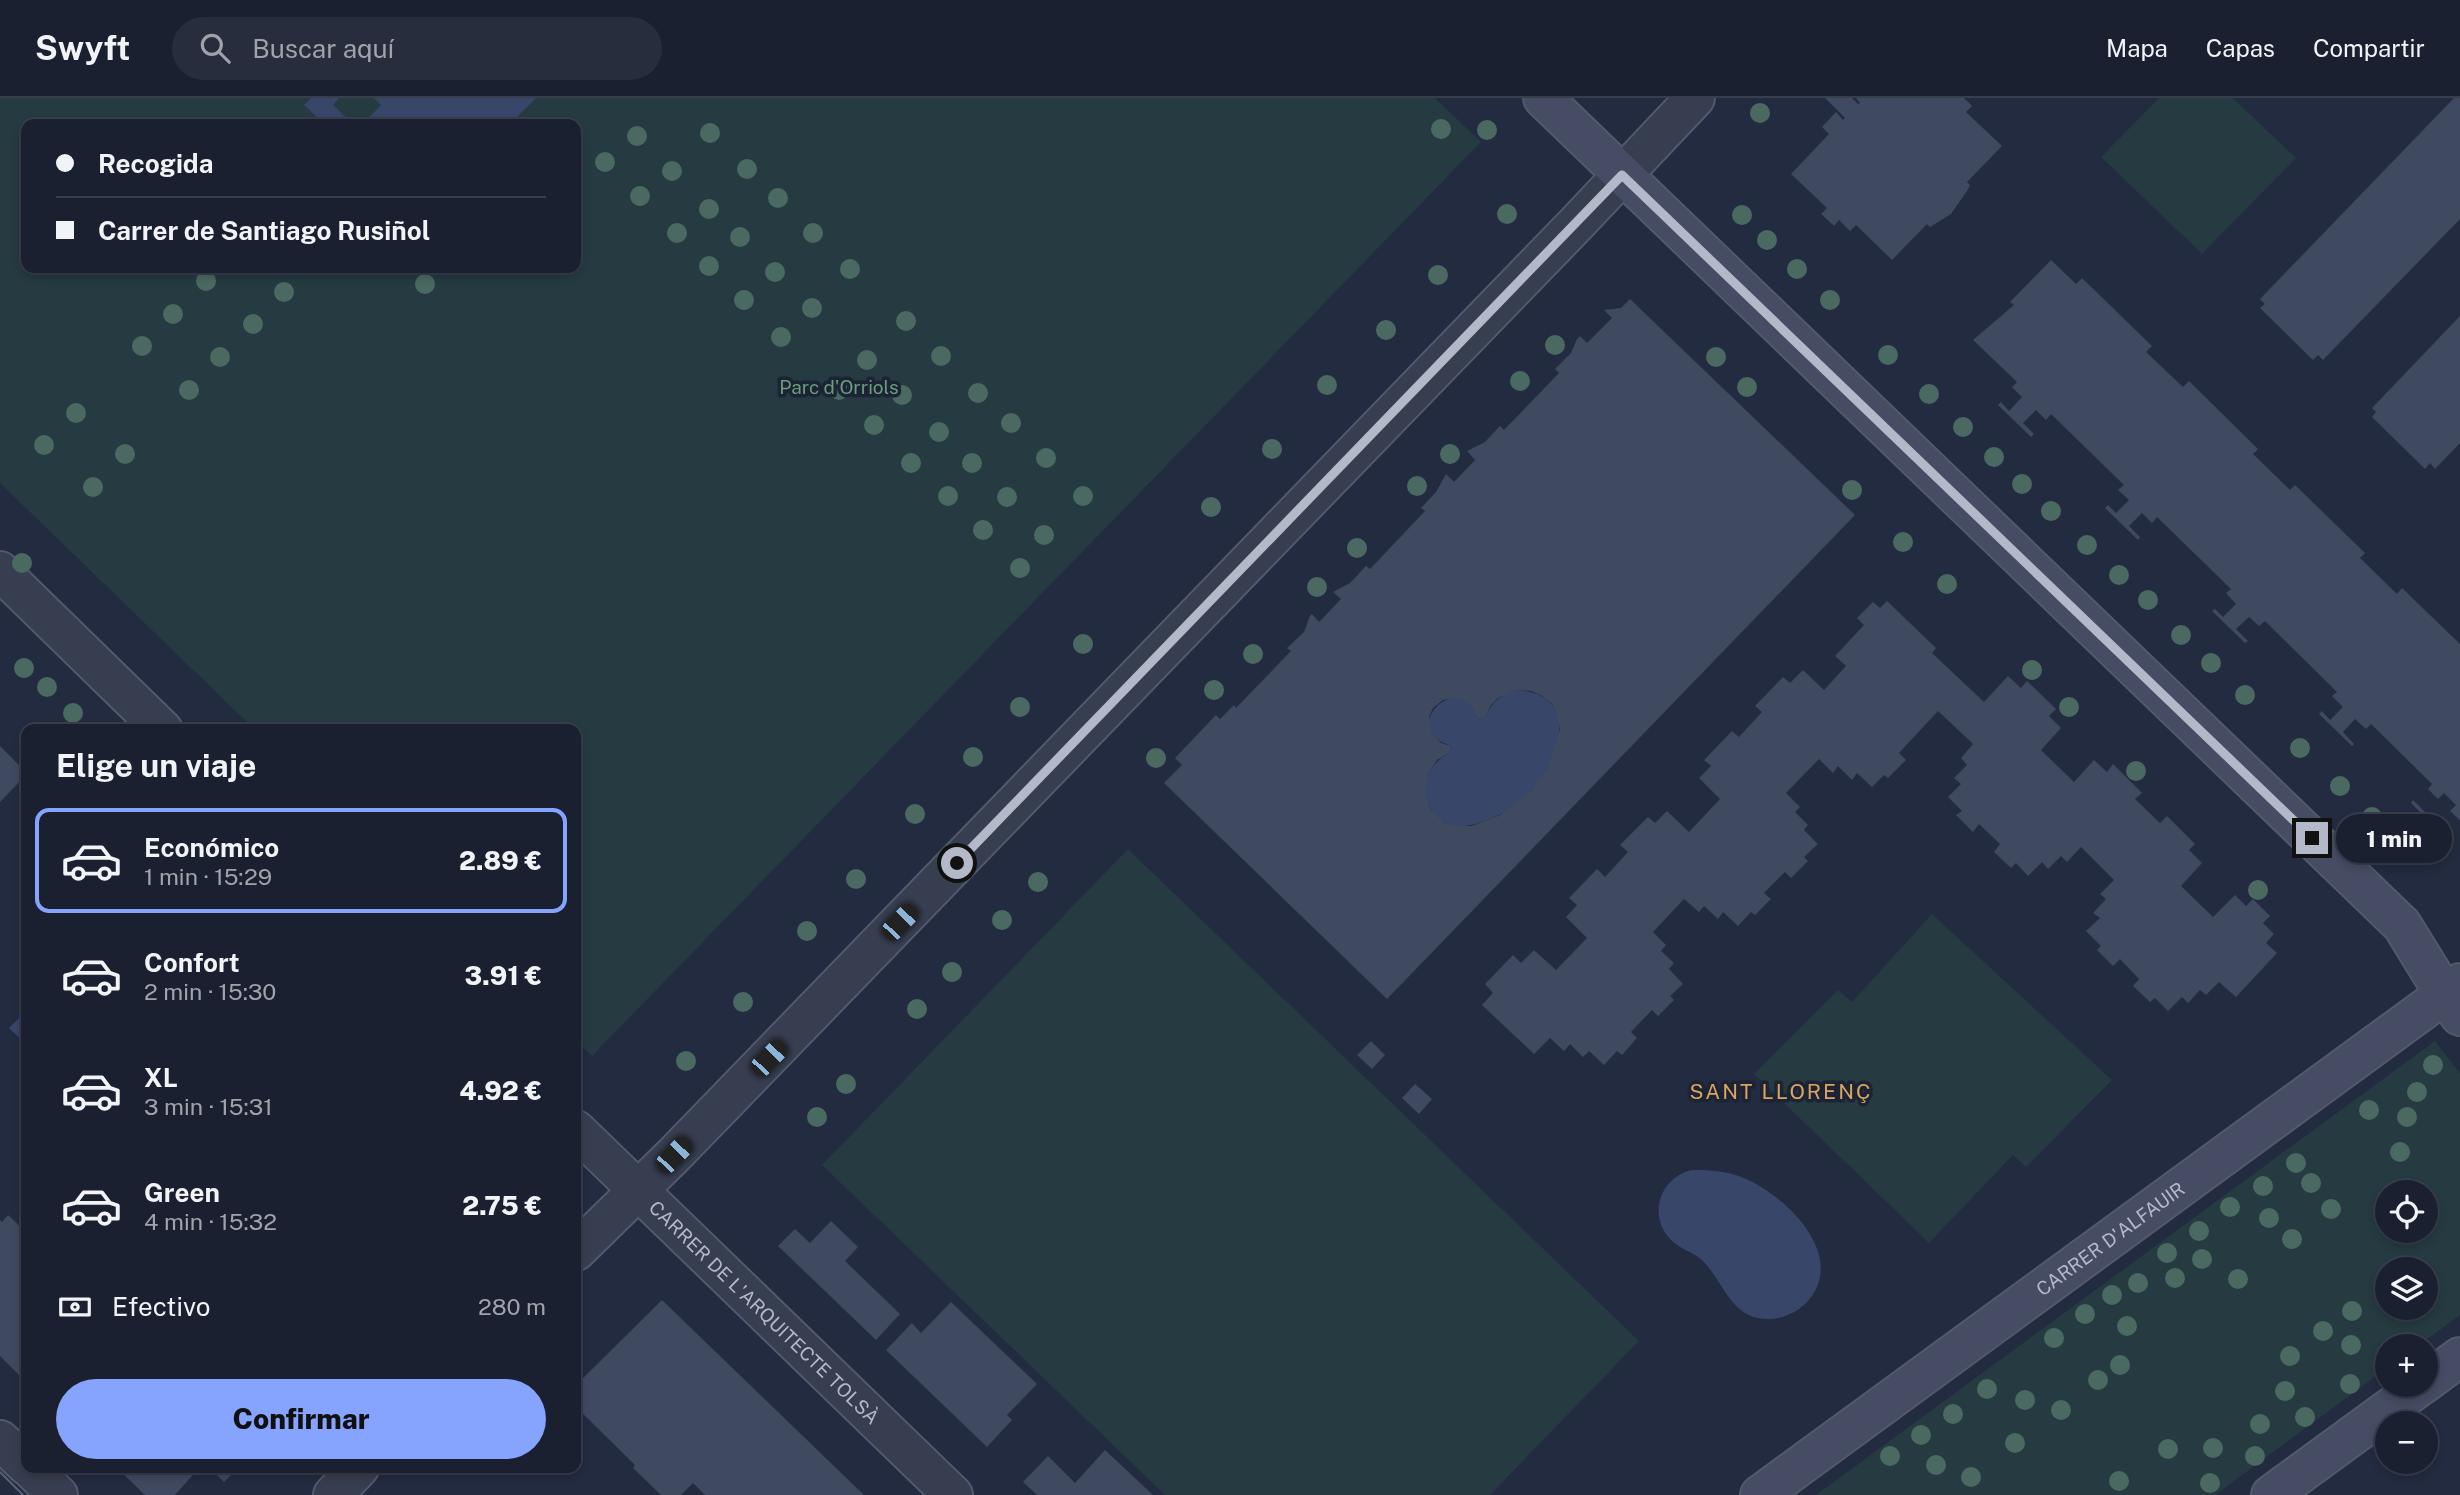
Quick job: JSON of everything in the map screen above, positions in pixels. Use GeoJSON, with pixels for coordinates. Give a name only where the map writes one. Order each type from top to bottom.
{"type":"FeatureCollection","features":[{"type":"Feature","properties":{"kind":"street"},"geometry":{"type":"LineString","coordinates":[[1543,98],[2402,925],[2455,998]]}},
{"type":"Feature","properties":{"kind":"street"},"geometry":{"type":"LineString","coordinates":[[581,1246],[703,1125],[1695,98]]}},
{"type":"Feature","properties":{"kind":"street"},"geometry":{"type":"LineString","coordinates":[[0,571],[157,724]]}},
{"type":"Feature","properties":{"kind":"street","name":"CARRER D'ALFAUIR"},"geometry":{"type":"LineString","coordinates":[[1760,1495],[2455,998]]}},
{"type":"Feature","properties":{"kind":"street","name":"CARRER DE L'ARQUITECTE TOLSÀ"},"geometry":{"type":"LineString","coordinates":[[581,1135],[953,1495]]}},
{"type":"Feature","properties":{"kind":"street"},"geometry":{"type":"LineString","coordinates":[[2438,1373],[2460,1357]]}},
{"type":"Feature","properties":{"kind":"street"},"geometry":{"type":"LineString","coordinates":[[2271,1495],[2405,1397]]}},
{"type":"Feature","properties":{"kind":"street"},"geometry":{"type":"LineString","coordinates":[[0,1440],[21,1460]]}},
{"type":"Feature","properties":{"kind":"street"},"geometry":{"type":"LineString","coordinates":[[35,1473],[58,1495]]}},
{"type":"Feature","properties":{"kind":"street"},"geometry":{"type":"LineString","coordinates":[[333,1495],[354,1473]]}},
{"type":"Feature","properties":{"kind":"green space","name":"Parc d'Orriols"},"geometry":{"type":"Polygon","coordinates":[[[0,98],[1435,98],[1481,142],[592,1056],[581,1045],[581,724],[249,724],[0,483],[0,98]]]}},
{"type":"Feature","properties":{"kind":"green space"},"geometry":{"type":"Polygon","coordinates":[[[2159,98],[2233,98],[2296,158],[2202,254],[2101,157],[2159,98]]]}},
{"type":"Feature","properties":{"kind":"green space"},"geometry":{"type":"Polygon","coordinates":[[[1128,849],[1639,1341],[1490,1495],[1165,1495],[822,1165],[1128,849]]]}},
{"type":"Feature","properties":{"kind":"green space"},"geometry":{"type":"Polygon","coordinates":[[[1932,914],[2112,1080],[2026,1167],[2013,1155],[1929,1243],[1754,1074],[1838,990],[1852,1002],[1932,914]]]}},
{"type":"Feature","properties":{"kind":"green space"},"geometry":{"type":"Polygon","coordinates":[[[2435,1041],[2460,1073],[2460,1315],[2434,1334],[2375,1334],[2375,1377],[2215,1495],[1816,1495],[2435,1041]]]}},
{"type":"Feature","properties":{"kind":"water"},"geometry":{"type":"Polygon","coordinates":[[[311,98],[339,98],[333,105],[348,119],[319,119],[304,105],[311,98]]]}},
{"type":"Feature","properties":{"kind":"water"},"geometry":{"type":"Polygon","coordinates":[[[374,98],[536,98],[515,119],[368,119],[381,105],[374,98]]]}},
{"type":"Feature","properties":{"kind":"water"},"geometry":{"type":"Polygon","coordinates":[[[1516,690],[1537,694],[1550,703],[1558,716],[1559,731],[1550,764],[1529,793],[1499,815],[1469,825],[1453,826],[1443,822],[1431,811],[1425,783],[1433,766],[1449,753],[1451,746],[1435,737],[1429,727],[1430,716],[1437,706],[1448,699],[1459,698],[1470,704],[1477,718],[1484,719],[1496,700],[1516,690]]]}},
{"type":"Feature","properties":{"kind":"water"},"geometry":{"type":"Polygon","coordinates":[[[21,1016],[21,1039],[9,1028],[21,1016]]]}},
{"type":"Feature","properties":{"kind":"water"},"geometry":{"type":"Polygon","coordinates":[[[1692,1170],[1732,1174],[1744,1178],[1760,1186],[1793,1212],[1816,1246],[1821,1265],[1818,1283],[1808,1301],[1800,1308],[1786,1316],[1771,1319],[1747,1314],[1730,1299],[1702,1260],[1671,1240],[1660,1220],[1660,1199],[1672,1181],[1692,1170]]]}},
{"type":"Feature","properties":{"kind":"building"},"geometry":{"type":"Polygon","coordinates":[[[1825,98],[1852,98],[1858,104],[1860,103],[1856,98],[1964,98],[1972,106],[1966,112],[2002,146],[1967,182],[1970,185],[1967,191],[1951,214],[1930,227],[1927,224],[1892,260],[1856,225],[1850,231],[1839,220],[1834,226],[1821,214],[1827,208],[1791,174],[1829,134],[1822,127],[1836,112],[1843,120],[1845,118],[1825,98]]]}},
{"type":"Feature","properties":{"kind":"building"},"geometry":{"type":"Polygon","coordinates":[[[2454,98],[2460,98],[2460,219],[2323,360],[2318,355],[2313,360],[2260,308],[2265,304],[2260,299],[2454,98]]]}},
{"type":"Feature","properties":{"kind":"building"},"geometry":{"type":"Polygon","coordinates":[[[2051,260],[2076,284],[2082,278],[2152,346],[2146,352],[2183,387],[2189,381],[2258,449],[2253,454],[2290,490],[2295,485],[2365,553],[2360,558],[2397,594],[2402,588],[2460,644],[2460,820],[2450,811],[2456,805],[2444,793],[2438,799],[2428,789],[2432,784],[2371,724],[2366,729],[2355,719],[2343,732],[2354,744],[2352,746],[2319,714],[2322,711],[2330,720],[2343,707],[2332,696],[2337,692],[2265,621],[2259,626],[2249,617],[2236,629],[2248,641],[2245,643],[2212,611],[2215,609],[2223,617],[2236,604],[2226,593],[2231,589],[2157,517],[2152,523],[2142,513],[2129,526],[2140,537],[2138,540],[2105,508],[2108,505],[2116,513],[2129,500],[2118,490],[2124,485],[2051,414],[2046,420],[2036,410],[2023,423],[2034,434],[2031,437],[1998,405],[2001,402],[2009,411],[2022,397],[2012,387],[2017,382],[1973,340],[2014,305],[2010,302],[2051,260]]]}},
{"type":"Feature","properties":{"kind":"building"},"geometry":{"type":"Polygon","coordinates":[[[1630,299],[1855,515],[1387,999],[1164,783],[1182,765],[1175,758],[1216,715],[1220,719],[1234,705],[1236,708],[1291,651],[1287,648],[1304,632],[1310,616],[1312,614],[1319,622],[1341,599],[1333,592],[1350,583],[1366,566],[1370,569],[1425,511],[1421,508],[1436,492],[1446,474],[1454,482],[1475,460],[1467,451],[1485,442],[1500,426],[1504,430],[1559,373],[1555,369],[1571,353],[1577,339],[1580,336],[1587,343],[1612,318],[1604,310],[1621,308],[1630,299]],[[1516,690],[1498,698],[1484,719],[1477,718],[1471,705],[1458,698],[1443,700],[1433,708],[1429,717],[1431,732],[1441,743],[1451,746],[1449,753],[1437,760],[1428,774],[1425,793],[1430,809],[1444,823],[1472,826],[1500,815],[1531,791],[1548,767],[1560,729],[1552,704],[1531,691],[1516,690]]]}},
{"type":"Feature","properties":{"kind":"building"},"geometry":{"type":"Polygon","coordinates":[[[2460,316],[2460,443],[2435,469],[2430,463],[2425,469],[2372,417],[2376,412],[2372,408],[2460,316]]]}},
{"type":"Feature","properties":{"kind":"building"},"geometry":{"type":"Polygon","coordinates":[[[1887,601],[1936,648],[1932,653],[1984,702],[2008,676],[2021,688],[2027,681],[2056,709],[2049,716],[2061,728],[2041,750],[2074,782],[2094,760],[2107,772],[2113,764],[2142,793],[2135,799],[2160,823],[2167,816],[2195,844],[2189,850],[2202,863],[2181,886],[2213,917],[2235,895],[2246,906],[2253,899],[2270,916],[2263,923],[2274,934],[2266,943],[2277,953],[2236,997],[2219,982],[2206,995],[2200,990],[2188,1003],[2182,997],[2168,1011],[2155,998],[2150,1002],[2133,986],[2139,979],[2120,959],[2113,966],[2097,950],[2101,946],[2086,931],[2100,918],[2093,913],[2106,899],[2100,894],[2114,880],[2081,847],[2067,862],[2061,856],[2048,869],[2042,862],[2028,876],[2016,863],[2011,868],[1994,852],[2000,844],[1979,824],[1973,832],[1956,815],[1962,811],[1948,797],[1961,784],[1954,778],[1967,765],[1961,758],[1973,744],[1938,711],[1899,753],[1906,760],[1888,778],[1884,775],[1872,787],[1857,773],[1852,780],[1838,766],[1833,773],[1819,759],[1786,793],[1800,807],[1795,812],[1808,825],[1804,830],[1818,844],[1804,857],[1808,861],[1791,878],[1785,872],[1764,893],[1771,899],[1755,915],[1751,912],[1738,926],[1723,912],[1718,919],[1704,906],[1699,912],[1684,899],[1653,932],[1666,945],[1661,951],[1674,963],[1669,969],[1683,984],[1670,996],[1674,1000],[1658,1016],[1652,1010],[1631,1032],[1637,1038],[1622,1055],[1617,1051],[1604,1065],[1589,1051],[1583,1057],[1570,1044],[1564,1051],[1550,1038],[1534,1054],[1482,1005],[1493,993],[1485,984],[1513,955],[1521,963],[1534,950],[1556,970],[1587,938],[1566,917],[1577,905],[1569,898],[1597,869],[1605,877],[1628,852],[1620,845],[1648,817],[1655,823],[1667,811],[1689,832],[1720,799],[1699,778],[1711,766],[1704,760],[1732,731],[1739,737],[1762,712],[1755,706],[1783,677],[1790,683],[1803,670],[1824,690],[1846,666],[1835,656],[1864,625],[1857,618],[1873,602],[1880,608],[1887,601]]]}},
{"type":"Feature","properties":{"kind":"building"},"geometry":{"type":"Polygon","coordinates":[[[0,746],[21,767],[21,780],[0,802],[0,746]]]}},
{"type":"Feature","properties":{"kind":"building"},"geometry":{"type":"Polygon","coordinates":[[[2413,800],[2439,826],[2437,829],[2411,803],[2413,800]]]}},
{"type":"Feature","properties":{"kind":"building"},"geometry":{"type":"Polygon","coordinates":[[[1371,1041],[1385,1055],[1372,1069],[1357,1055],[1371,1041]]]}},
{"type":"Feature","properties":{"kind":"building"},"geometry":{"type":"Polygon","coordinates":[[[1415,1084],[1432,1099],[1419,1114],[1402,1098],[1415,1084]]]}},
{"type":"Feature","properties":{"kind":"building"},"geometry":{"type":"Polygon","coordinates":[[[8,1215],[21,1227],[21,1377],[0,1356],[0,1220],[2,1222],[8,1215]]]}},
{"type":"Feature","properties":{"kind":"building"},"geometry":{"type":"Polygon","coordinates":[[[831,1221],[858,1247],[845,1261],[900,1314],[876,1340],[778,1246],[795,1229],[810,1243],[831,1221]]]}},
{"type":"Feature","properties":{"kind":"building"},"geometry":{"type":"Polygon","coordinates":[[[662,1300],[864,1495],[705,1495],[693,1483],[681,1495],[661,1495],[581,1412],[581,1380],[662,1300]]]}},
{"type":"Feature","properties":{"kind":"building"},"geometry":{"type":"Polygon","coordinates":[[[951,1302],[1037,1384],[1007,1415],[1012,1420],[987,1447],[886,1350],[912,1323],[921,1333],[951,1302]]]}},
{"type":"Feature","properties":{"kind":"building"},"geometry":{"type":"Polygon","coordinates":[[[1105,1450],[1153,1495],[1037,1495],[1023,1482],[1048,1456],[1075,1483],[1105,1450]]]}},
{"type":"Feature","properties":{"kind":"building"},"geometry":{"type":"Polygon","coordinates":[[[122,1473],[195,1473],[175,1495],[145,1495],[122,1473]]]}},
{"type":"Feature","properties":{"kind":"building"},"geometry":{"type":"Polygon","coordinates":[[[215,1473],[233,1473],[224,1482],[215,1473]]]}},
{"type":"Feature","properties":{"kind":"tram line"},"geometry":{"type":"LineString","coordinates":[[0,1472],[23,1495]]}},
{"type":"Feature","properties":{"kind":"district","name":"SANT LLORENÇ"},"geometry":{"type":"Point","coordinates":[1781,1092]}},
{"type":"Feature","properties":{"kind":"route"},"geometry":{"type":"LineString","coordinates":[[957,863],[1622,175],[2312,838]]}}]}
